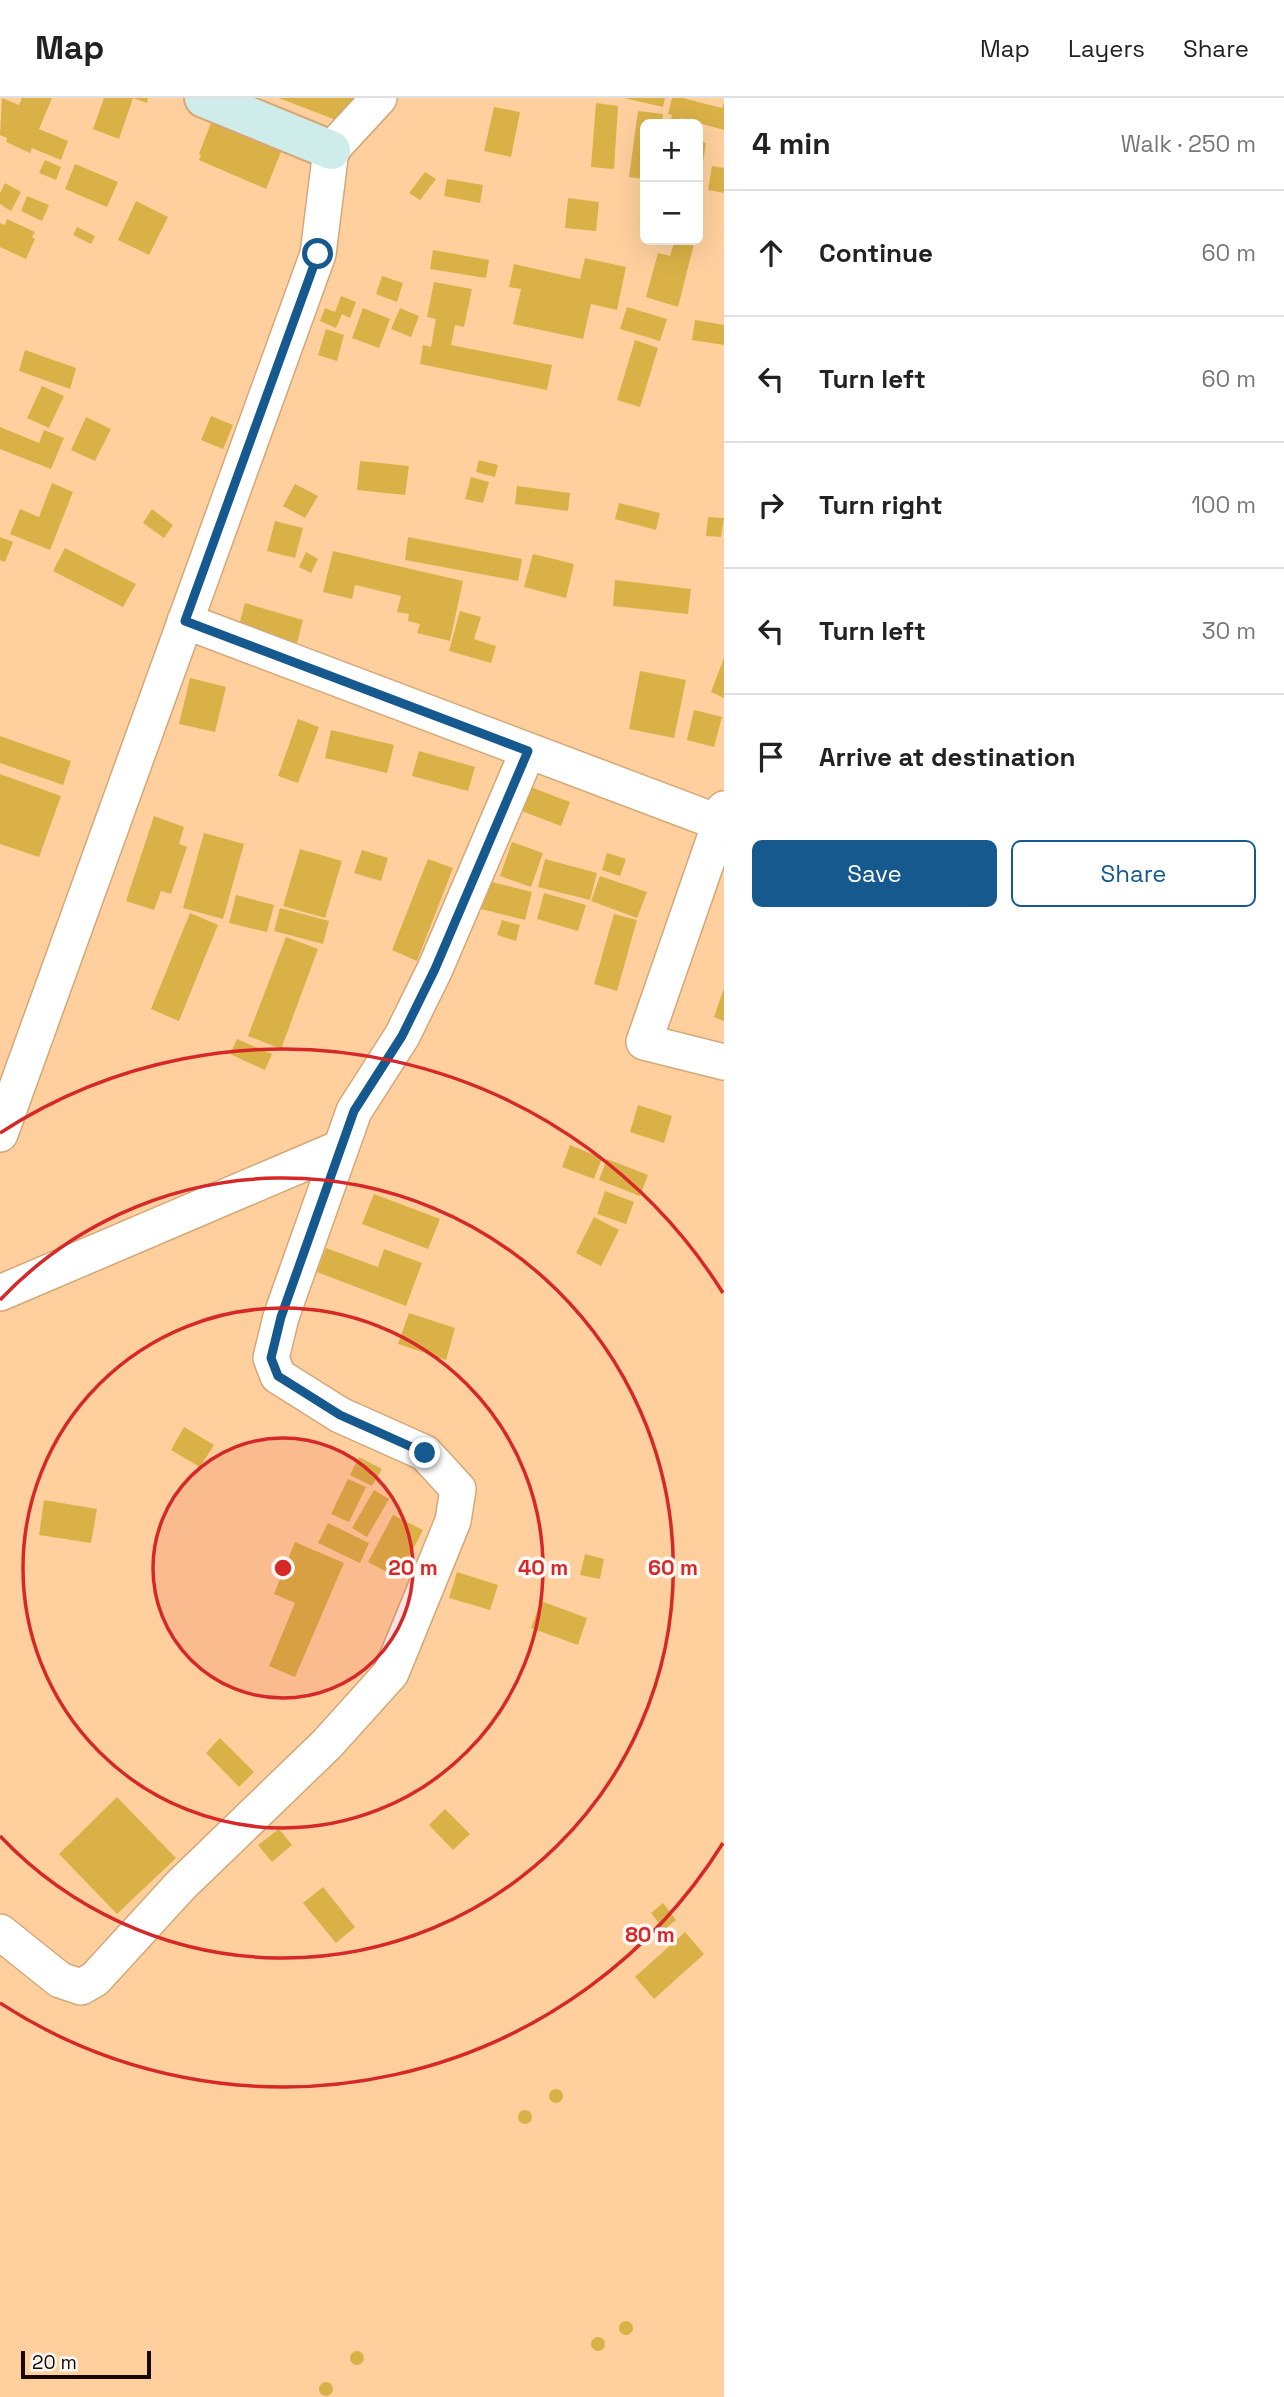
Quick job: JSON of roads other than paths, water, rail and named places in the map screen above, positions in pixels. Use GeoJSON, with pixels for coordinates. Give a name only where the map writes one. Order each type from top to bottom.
{"type":"FeatureCollection","features":[{"type":"Feature","properties":{"kind":"street"},"geometry":{"type":"LineString","coordinates":[[204,98],[331,150]]}},
{"type":"Feature","properties":{"kind":"street"},"geometry":{"type":"LineString","coordinates":[[0,1134],[318,254],[331,150],[379,98]]}},
{"type":"Feature","properties":{"kind":"street"},"geometry":{"type":"LineString","coordinates":[[185,621],[528,751],[722,816],[644,1042],[724,1062]]}},
{"type":"Feature","properties":{"kind":"street"},"geometry":{"type":"LineString","coordinates":[[0,1932],[60,1980],[81,1987],[95,1979],[181,1885],[327,1744],[391,1673],[453,1521],[458,1489],[425,1453],[340,1415],[278,1376],[271,1358],[281,1317],[354,1111],[402,1036],[435,969],[528,751]]}},
{"type":"Feature","properties":{"kind":"street"},"geometry":{"type":"LineString","coordinates":[[0,1293],[340,1148]]}}]}
